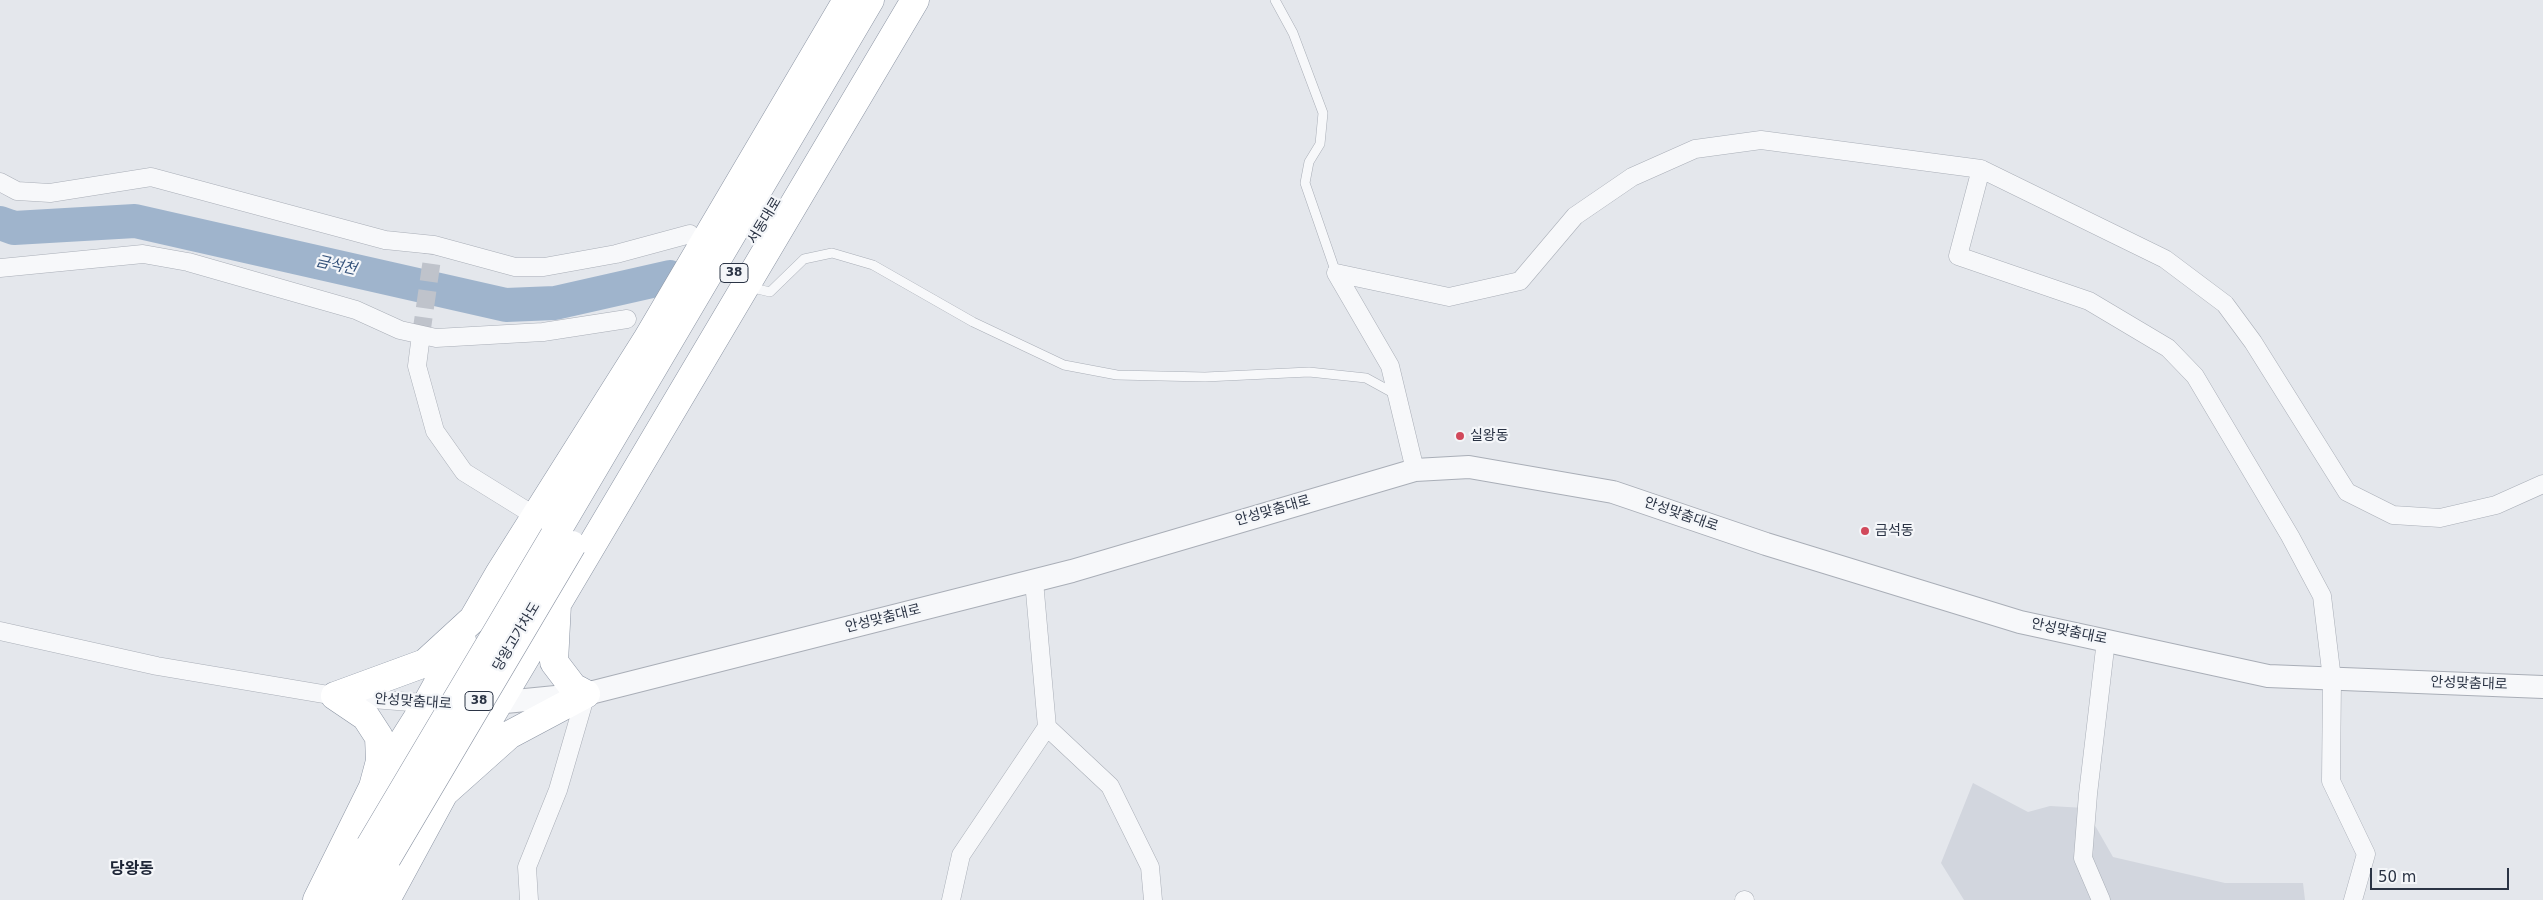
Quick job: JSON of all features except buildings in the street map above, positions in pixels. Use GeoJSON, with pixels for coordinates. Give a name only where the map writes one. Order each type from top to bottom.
{"type":"FeatureCollection","features":[{"type":"Feature","properties":{"kind":"highway"},"geometry":{"type":"LineString","coordinates":[[318,900],[328,875],[373,788],[437,704],[473,619],[646,341],[847,0]]}},
{"type":"Feature","properties":{"kind":"highway","name":"서동대로"},"geometry":{"type":"LineString","coordinates":[[563,540],[870,0]]}},
{"type":"Feature","properties":{"kind":"highway","name":"서동대로"},"geometry":{"type":"LineString","coordinates":[[563,540],[896,0]]}},
{"type":"Feature","properties":{"kind":"highway"},"geometry":{"type":"LineString","coordinates":[[386,900],[496,704],[747,287],[915,0]]}},
{"type":"Feature","properties":{"kind":"highway","name":"당왕고가차도"},"geometry":{"type":"LineString","coordinates":[[378,852],[563,540]]}},
{"type":"Feature","properties":{"kind":"highway"},"geometry":{"type":"LineString","coordinates":[[557,604],[554,662],[573,687],[586,694]]}},
{"type":"Feature","properties":{"kind":"highway"},"geometry":{"type":"LineString","coordinates":[[335,696],[425,663],[473,619]]}},
{"type":"Feature","properties":{"kind":"highway"},"geometry":{"type":"LineString","coordinates":[[444,794],[509,735],[586,694]]}},
{"type":"Feature","properties":{"kind":"highway"},"geometry":{"type":"LineString","coordinates":[[335,696],[366,717],[379,737],[380,761],[373,788]]}},
{"type":"Feature","properties":{"kind":"highway","name":"38"},"geometry":{"type":"LineString","coordinates":[[341,900],[378,852]]}},
{"type":"Feature","properties":{"kind":"highway","name":"38"},"geometry":{"type":"LineString","coordinates":[[364,900],[378,852]]}},
{"type":"Feature","properties":{"kind":"street"},"geometry":{"type":"LineString","coordinates":[[1336,273],[1449,297],[1520,281],[1575,216],[1632,177],[1695,149],[1761,140],[1981,169],[2165,259],[2225,304],[2253,342],[2347,492],[2393,515],[2440,518],[2496,506],[2543,484]]}},
{"type":"Feature","properties":{"kind":"street"},"geometry":{"type":"LineString","coordinates":[[1981,169],[1958,256],[2089,301],[2168,348],[2195,376],[2290,536],[2322,596],[2332,679],[2331,781],[2366,854],[2353,900]]}},
{"type":"Feature","properties":{"kind":"street"},"geometry":{"type":"LineString","coordinates":[[0,182],[17,191],[50,193],[151,177],[385,240],[434,244],[515,267],[544,267],[616,254],[690,234]]}},
{"type":"Feature","properties":{"kind":"street"},"geometry":{"type":"LineString","coordinates":[[0,268],[143,254],[188,262],[347,307],[400,330],[436,338],[543,332],[627,319]]}},
{"type":"Feature","properties":{"kind":"street"},"geometry":{"type":"LineString","coordinates":[[1336,273],[1390,366],[1415,470]]}},
{"type":"Feature","properties":{"kind":"street"},"geometry":{"type":"LineString","coordinates":[[422,335],[417,366],[436,431],[464,472],[536,516]]}},
{"type":"Feature","properties":{"kind":"street","name":"안성맞춤대로"},"geometry":{"type":"LineString","coordinates":[[0,631],[157,666],[335,696],[437,704],[496,704],[586,694],[1034,581],[1415,470],[1469,467],[1613,492],[1766,544],[2020,622],[2268,676],[2543,687]]}},
{"type":"Feature","properties":{"kind":"street"},"geometry":{"type":"LineString","coordinates":[[951,900],[960,855],[1047,727],[1034,581]]}},
{"type":"Feature","properties":{"kind":"street"},"geometry":{"type":"LineString","coordinates":[[2101,900],[2083,858],[2088,794],[2106,640]]}},
{"type":"Feature","properties":{"kind":"street"},"geometry":{"type":"LineString","coordinates":[[529,900],[527,867],[558,790],[586,694]]}},
{"type":"Feature","properties":{"kind":"street"},"geometry":{"type":"LineString","coordinates":[[1047,727],[1110,786],[1150,868],[1153,900]]}},
{"type":"Feature","properties":{"kind":"lane"},"geometry":{"type":"LineString","coordinates":[[1275,0],[1293,33],[1323,113],[1320,144],[1310,162],[1305,183],[1336,273]]}},
{"type":"Feature","properties":{"kind":"lane"},"geometry":{"type":"LineString","coordinates":[[747,287],[770,292],[804,259],[832,253],[872,265],[973,322],[1064,365],[1117,375],[1204,377],[1309,372],[1366,378],[1397,395]]}},
{"type":"Feature","properties":{"kind":"shaded area"},"geometry":{"type":"Polygon","coordinates":[[[1973,783],[2028,812],[2050,806],[2085,808],[2113,857],[2225,883],[2303,883],[2305,900],[1964,900],[1941,863],[1973,783]]]}},
{"type":"Feature","properties":{"kind":"waterway","name":"금석천"},"geometry":{"type":"LineString","coordinates":[[0,223],[14,228],[135,221],[506,305],[555,303],[670,277]]}},
{"type":"Feature","properties":{"kind":"tunnel"},"geometry":{"type":"LineString","coordinates":[[421,335],[434,245]]}},
{"type":"Feature","properties":{"kind":"place","name":"실왕동"},"geometry":{"type":"Point","coordinates":[1460,436]}},
{"type":"Feature","properties":{"kind":"place","name":"금석동"},"geometry":{"type":"Point","coordinates":[1865,531]}},
{"type":"Feature","properties":{"kind":"district","name":"당왕동"},"geometry":{"type":"Point","coordinates":[132,870]}}]}
